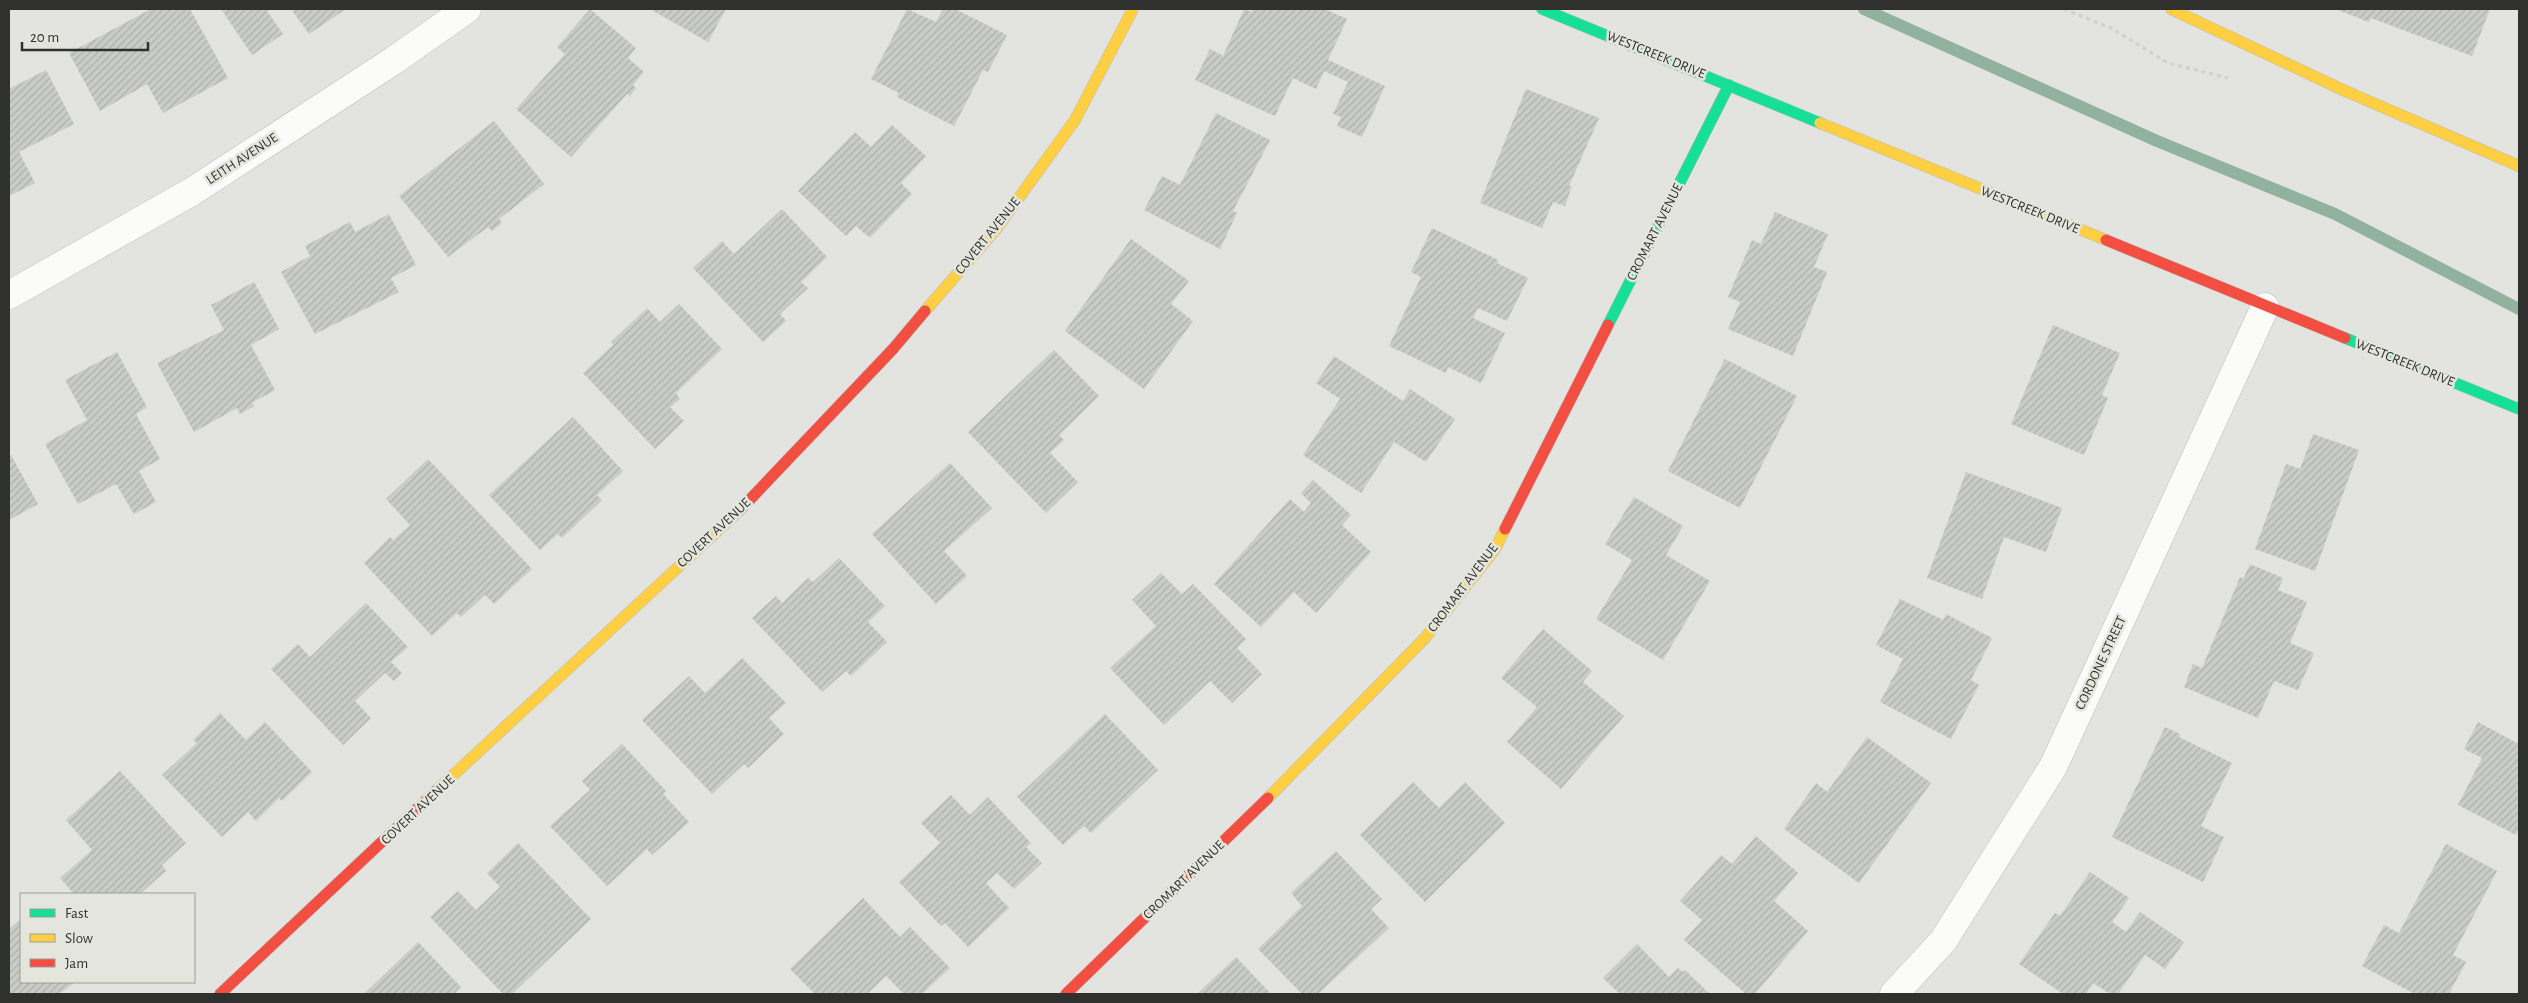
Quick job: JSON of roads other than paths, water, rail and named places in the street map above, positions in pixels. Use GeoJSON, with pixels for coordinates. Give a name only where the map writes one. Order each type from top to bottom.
{"type":"FeatureCollection","features":[{"type":"Feature","properties":{"kind":"street","name":"LEITH AVENUE"},"geometry":{"type":"LineString","coordinates":[[9,295],[193,191],[394,61],[467,9]]}},
{"type":"Feature","properties":{"kind":"street","name":"COVERT AVENUE"},"geometry":{"type":"LineString","coordinates":[[220,994],[618,621],[743,507],[893,349],[998,228],[1075,120],[1133,9]]}},
{"type":"Feature","properties":{"kind":"street","name":"WESTCREEK DRIVE"},"geometry":{"type":"LineString","coordinates":[[1542,9],[2265,307],[2519,409]]}},
{"type":"Feature","properties":{"kind":"street"},"geometry":{"type":"LineString","coordinates":[[2171,9],[2344,90],[2519,166]]}},
{"type":"Feature","properties":{"kind":"street","name":"CROMART AVENUE"},"geometry":{"type":"LineString","coordinates":[[1066,994],[1255,812],[1426,638],[1495,549],[1729,85]]}},
{"type":"Feature","properties":{"kind":"street","name":"CORDONE STREET"},"geometry":{"type":"LineString","coordinates":[[1894,994],[1943,941],[2053,767],[2265,307]]}},
{"type":"Feature","properties":{"kind":"waterway"},"geometry":{"type":"LineString","coordinates":[[1864,9],[2157,141],[2335,214],[2519,309]]}}]}
